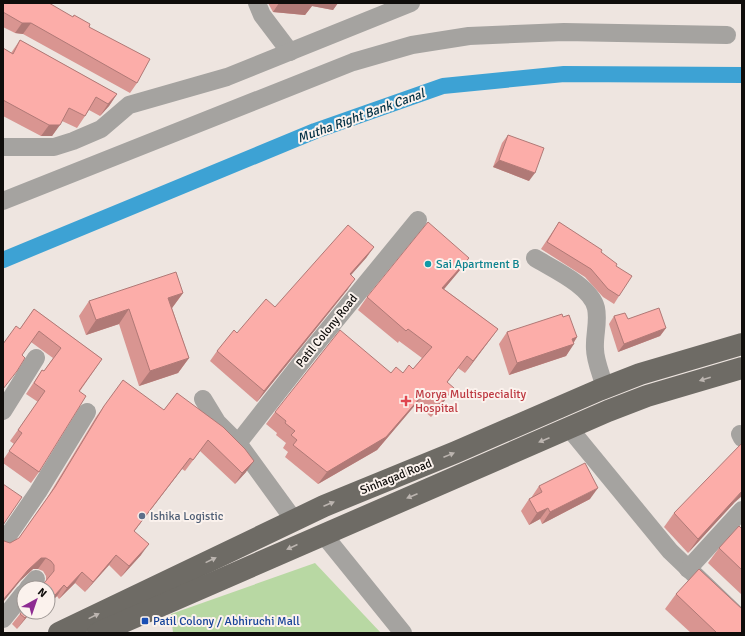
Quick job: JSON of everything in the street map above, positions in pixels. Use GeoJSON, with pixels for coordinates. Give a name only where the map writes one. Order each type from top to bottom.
{"type":"FeatureCollection","features":[{"type":"Feature","properties":{"kind":"main road","name":"Sinhagad Road"},"geometry":{"type":"LineString","coordinates":[[59,633],[294,520],[605,388],[640,374],[742,344]]}},
{"type":"Feature","properties":{"kind":"main road","name":"Sinhagad Road"},"geometry":{"type":"LineString","coordinates":[[98,633],[120,629],[323,534],[569,428],[647,396],[742,368]]}},
{"type":"Feature","properties":{"kind":"street"},"geometry":{"type":"LineString","coordinates":[[257,3],[262,15],[290,52]]}},
{"type":"Feature","properties":{"kind":"street"},"geometry":{"type":"LineString","coordinates":[[3,147],[54,147],[73,141],[101,129],[122,102],[227,77],[411,3]]}},
{"type":"Feature","properties":{"kind":"street"},"geometry":{"type":"LineString","coordinates":[[3,201],[353,62],[412,45],[469,36],[556,33],[727,35]]}},
{"type":"Feature","properties":{"kind":"street","name":"Patil Colony Road"},"geometry":{"type":"LineString","coordinates":[[238,443],[308,354],[418,220]]}},
{"type":"Feature","properties":{"kind":"street"},"geometry":{"type":"LineString","coordinates":[[535,258],[572,279],[590,296],[596,308],[597,329],[594,349],[605,388]]}},
{"type":"Feature","properties":{"kind":"street"},"geometry":{"type":"LineString","coordinates":[[3,411],[36,358]]}},
{"type":"Feature","properties":{"kind":"street"},"geometry":{"type":"LineString","coordinates":[[203,399],[217,422],[238,443],[294,520]]}},
{"type":"Feature","properties":{"kind":"street"},"geometry":{"type":"LineString","coordinates":[[3,543],[38,492],[87,412]]}},
{"type":"Feature","properties":{"kind":"street"},"geometry":{"type":"LineString","coordinates":[[569,428],[670,551],[742,620]]}},
{"type":"Feature","properties":{"kind":"street"},"geometry":{"type":"LineString","coordinates":[[688,568],[742,510]]}},
{"type":"Feature","properties":{"kind":"street"},"geometry":{"type":"LineString","coordinates":[[323,534],[403,633]]}},
{"type":"Feature","properties":{"kind":"street"},"geometry":{"type":"LineString","coordinates":[[3,618],[16,603]]}},
{"type":"Feature","properties":{"kind":"green space"},"geometry":{"type":"Polygon","coordinates":[[[315,563],[381,633],[173,633],[171,614],[315,563]]]}},
{"type":"Feature","properties":{"kind":"building"},"geometry":{"type":"Polygon","coordinates":[[[3,3],[49,3],[73,17],[74,15],[90,24],[89,27],[150,59],[137,83],[31,23],[22,23],[3,12],[3,3]]]}},
{"type":"Feature","properties":{"kind":"building"},"geometry":{"type":"Polygon","coordinates":[[[20,40],[117,94],[108,104],[96,97],[85,116],[69,108],[60,125],[49,125],[3,100],[3,48],[13,54],[20,40]]]}},
{"type":"Feature","properties":{"kind":"building"},"geometry":{"type":"Polygon","coordinates":[[[508,135],[544,148],[535,173],[499,160],[508,135]]]}},
{"type":"Feature","properties":{"kind":"building"},"geometry":{"type":"Polygon","coordinates":[[[428,222],[469,258],[442,288],[498,329],[473,361],[467,356],[447,382],[454,388],[440,404],[425,392],[386,437],[327,472],[293,445],[297,440],[291,435],[295,431],[275,412],[340,330],[391,373],[396,367],[403,373],[409,365],[413,369],[432,347],[408,329],[406,331],[367,297],[428,222]]]}},
{"type":"Feature","properties":{"kind":"building"},"geometry":{"type":"Polygon","coordinates":[[[559,222],[602,250],[601,252],[617,264],[616,266],[632,276],[619,296],[608,289],[591,269],[547,242],[559,222]]]}},
{"type":"Feature","properties":{"kind":"building"},"geometry":{"type":"Polygon","coordinates":[[[348,225],[374,247],[350,274],[355,279],[264,391],[217,351],[234,330],[237,333],[266,299],[275,307],[348,225]]]}},
{"type":"Feature","properties":{"kind":"building"},"geometry":{"type":"Polygon","coordinates":[[[176,272],[183,293],[168,298],[189,358],[150,371],[129,309],[96,320],[89,301],[176,272]]]}},
{"type":"Feature","properties":{"kind":"building"},"geometry":{"type":"Polygon","coordinates":[[[659,308],[666,328],[624,344],[614,316],[625,313],[628,319],[659,308]]]}},
{"type":"Feature","properties":{"kind":"building"},"geometry":{"type":"Polygon","coordinates":[[[34,309],[102,359],[79,391],[86,396],[39,472],[9,451],[22,433],[18,430],[45,391],[34,383],[42,370],[44,371],[61,348],[39,331],[22,355],[25,358],[17,371],[3,389],[3,344],[16,326],[20,329],[34,309]]]}},
{"type":"Feature","properties":{"kind":"building"},"geometry":{"type":"Polygon","coordinates":[[[562,314],[563,317],[569,315],[577,337],[572,339],[574,344],[517,363],[507,332],[562,314]]]}},
{"type":"Feature","properties":{"kind":"building"},"geometry":{"type":"Polygon","coordinates":[[[123,380],[164,410],[177,393],[223,427],[245,449],[254,461],[242,473],[208,440],[193,460],[190,458],[134,531],[149,544],[129,566],[116,555],[93,582],[82,572],[67,588],[64,585],[56,594],[56,580],[47,580],[54,571],[54,565],[46,558],[41,558],[20,580],[16,580],[16,584],[3,600],[3,539],[4,541],[10,543],[19,538],[55,487],[104,406],[123,380]]]}},
{"type":"Feature","properties":{"kind":"building"},"geometry":{"type":"Polygon","coordinates":[[[742,443],[742,491],[698,539],[674,513],[742,443]]]}},
{"type":"Feature","properties":{"kind":"building"},"geometry":{"type":"Polygon","coordinates":[[[585,463],[598,488],[550,512],[548,508],[537,513],[529,499],[542,492],[539,486],[585,463]]]}},
{"type":"Feature","properties":{"kind":"building"},"geometry":{"type":"Polygon","coordinates":[[[3,484],[22,497],[3,525],[3,484]]]}},
{"type":"Feature","properties":{"kind":"building"},"geometry":{"type":"Polygon","coordinates":[[[739,526],[742,529],[742,570],[719,548],[739,526]]]}},
{"type":"Feature","properties":{"kind":"building"},"geometry":{"type":"Polygon","coordinates":[[[699,569],[742,609],[742,633],[717,633],[676,594],[699,569]]]}},
{"type":"Feature","properties":{"kind":"waterway","name":"Mutha Right Bank Canal"},"geometry":{"type":"LineString","coordinates":[[3,260],[315,131],[443,86],[564,74],[742,75]]}},
{"type":"Feature","properties":{"kind":"place","name":"Sai Apartment B"},"geometry":{"type":"Point","coordinates":[428,264]}},
{"type":"Feature","properties":{"kind":"place","name":"Morya Multispeciality Hospital"},"geometry":{"type":"Point","coordinates":[406,401]}},
{"type":"Feature","properties":{"kind":"place","name":"Ishika Logistic"},"geometry":{"type":"Point","coordinates":[142,516]}},
{"type":"Feature","properties":{"kind":"place","name":"Patil Colony / Abhiruchi Mall"},"geometry":{"type":"Point","coordinates":[145,621]}}]}
